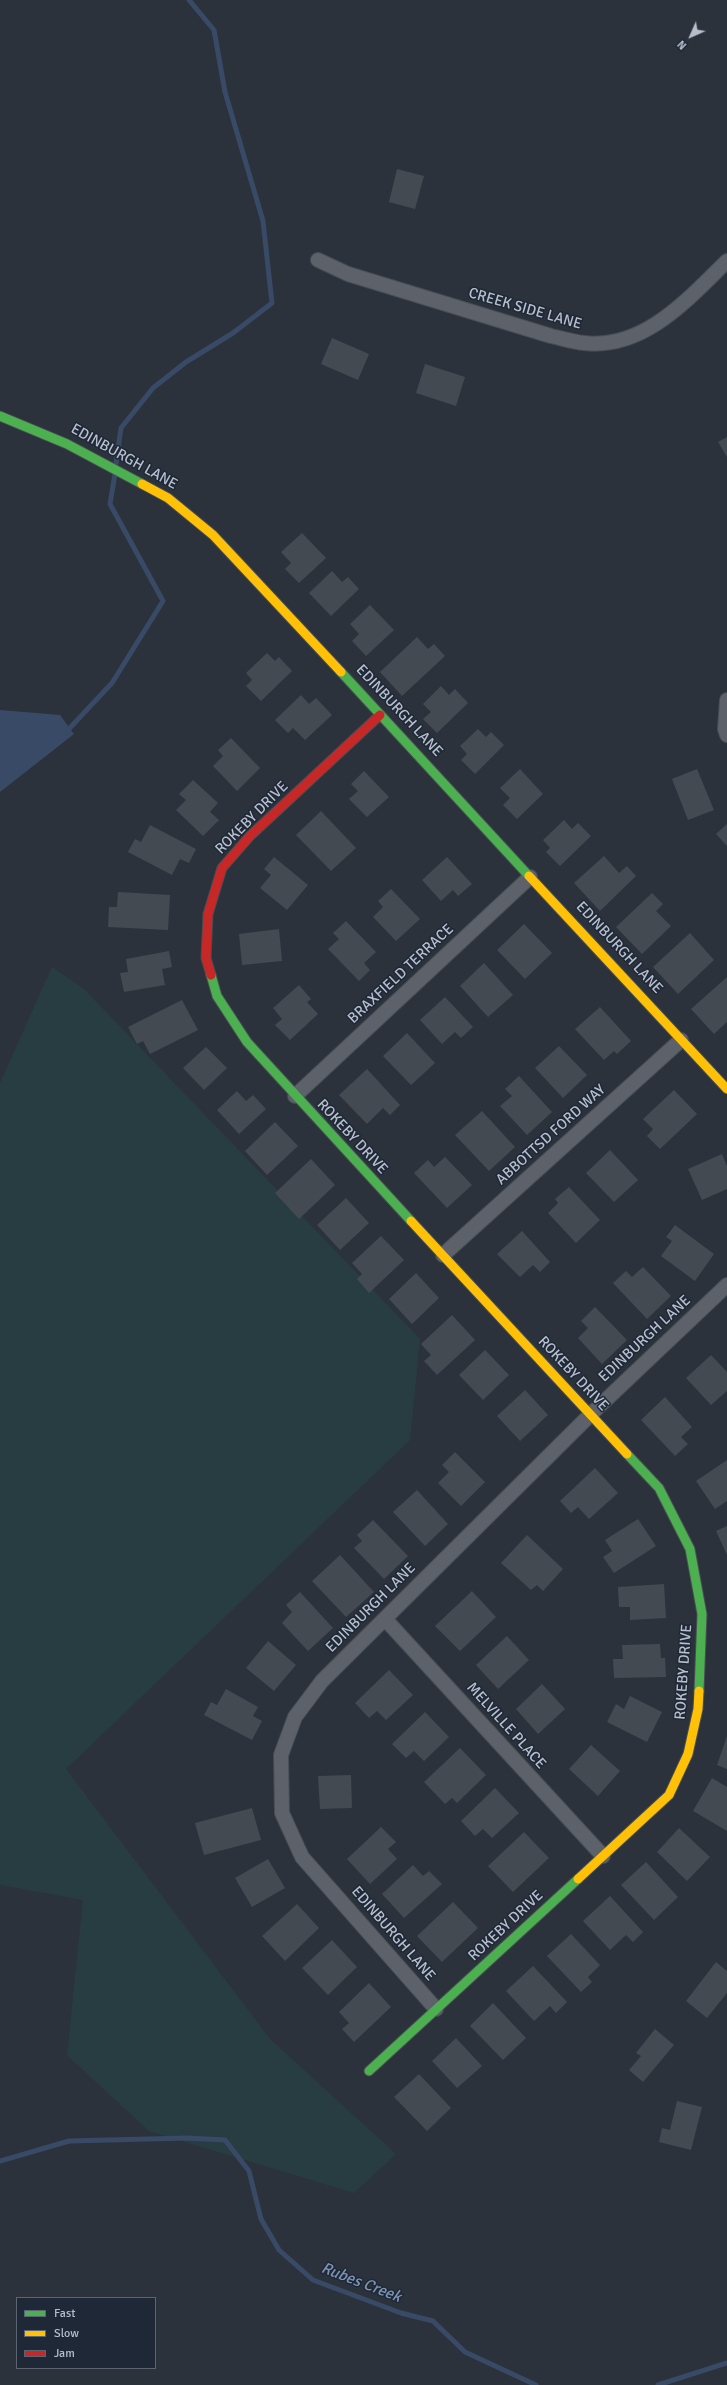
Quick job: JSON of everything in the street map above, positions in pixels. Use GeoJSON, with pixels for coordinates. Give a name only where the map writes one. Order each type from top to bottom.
{"type":"FeatureCollection","features":[{"type":"Feature","properties":{"kind":"street","name":"CREEK SIDE LANE"},"geometry":{"type":"LineString","coordinates":[[318,260],[348,274],[551,336],[584,343],[612,342],[634,336],[656,325],[689,298],[727,261]]}},
{"type":"Feature","properties":{"kind":"street","name":"EDINBURGH LANE"},"geometry":{"type":"LineString","coordinates":[[0,416],[67,444],[168,498],[213,535],[727,1089]]}},
{"type":"Feature","properties":{"kind":"street"},"geometry":{"type":"LineString","coordinates":[[727,700],[725,729],[727,735]]}},
{"type":"Feature","properties":{"kind":"street","name":"ROKEBY DRIVE"},"geometry":{"type":"LineString","coordinates":[[369,2071],[669,1795],[688,1754],[698,1709],[702,1614],[690,1549],[659,1488],[295,1096],[247,1042],[217,996],[206,958],[208,914],[222,868],[250,836],[380,715]]}},
{"type":"Feature","properties":{"kind":"street","name":"BRAXFIELD TERRACE"},"geometry":{"type":"LineString","coordinates":[[295,1096],[530,877]]}},
{"type":"Feature","properties":{"kind":"street","name":"ABBOTTSD FORD WAY"},"geometry":{"type":"LineString","coordinates":[[443,1255],[681,1040]]}},
{"type":"Feature","properties":{"kind":"street","name":"EDINBURGH LANE"},"geometry":{"type":"LineString","coordinates":[[436,2009],[302,1856],[282,1812],[281,1755],[295,1717],[322,1681],[591,1414],[727,1284]]}},
{"type":"Feature","properties":{"kind":"street","name":"MELVILLE PLACE"},"geometry":{"type":"LineString","coordinates":[[385,1618],[603,1856]]}},
{"type":"Feature","properties":{"kind":"green space"},"geometry":{"type":"Polygon","coordinates":[[[52,967],[84,989],[420,1339],[410,1440],[66,1769],[270,2039],[396,2154],[354,2193],[149,2131],[67,2055],[83,1900],[0,1885],[0,1083],[52,967]]]}},
{"type":"Feature","properties":{"kind":"water"},"geometry":{"type":"Polygon","coordinates":[[[0,710],[60,715],[74,734],[0,792],[0,710]]]}},
{"type":"Feature","properties":{"kind":"building"},"geometry":{"type":"Polygon","coordinates":[[[397,169],[424,176],[415,209],[389,202],[397,169]]]}},
{"type":"Feature","properties":{"kind":"building"},"geometry":{"type":"Polygon","coordinates":[[[332,338],[369,354],[358,380],[321,364],[332,338]]]}},
{"type":"Feature","properties":{"kind":"building"},"geometry":{"type":"Polygon","coordinates":[[[425,364],[465,377],[456,406],[416,393],[425,364]]]}},
{"type":"Feature","properties":{"kind":"building"},"geometry":{"type":"Polygon","coordinates":[[[727,437],[727,457],[718,442],[727,437]]]}},
{"type":"Feature","properties":{"kind":"building"},"geometry":{"type":"Polygon","coordinates":[[[302,533],[326,558],[299,583],[285,569],[291,563],[281,552],[302,533]]]}},
{"type":"Feature","properties":{"kind":"building"},"geometry":{"type":"Polygon","coordinates":[[[332,571],[342,582],[348,577],[359,589],[331,616],[309,593],[332,571]]]}},
{"type":"Feature","properties":{"kind":"building"},"geometry":{"type":"Polygon","coordinates":[[[370,605],[394,630],[366,656],[352,641],[359,634],[350,624],[370,605]]]}},
{"type":"Feature","properties":{"kind":"building"},"geometry":{"type":"Polygon","coordinates":[[[417,637],[428,649],[434,644],[445,656],[402,696],[380,672],[417,637]]]}},
{"type":"Feature","properties":{"kind":"building"},"geometry":{"type":"Polygon","coordinates":[[[267,653],[275,661],[279,657],[292,671],[261,701],[246,686],[252,680],[246,673],[267,653]]]}},
{"type":"Feature","properties":{"kind":"building"},"geometry":{"type":"Polygon","coordinates":[[[441,686],[449,695],[455,689],[468,703],[437,733],[423,719],[431,712],[423,704],[441,686]]]}},
{"type":"Feature","properties":{"kind":"building"},"geometry":{"type":"Polygon","coordinates":[[[301,695],[309,704],[316,698],[332,715],[305,740],[293,728],[288,733],[275,720],[301,695]]]}},
{"type":"Feature","properties":{"kind":"building"},"geometry":{"type":"Polygon","coordinates":[[[478,729],[486,737],[491,732],[504,745],[475,774],[461,760],[467,754],[460,746],[478,729]]]}},
{"type":"Feature","properties":{"kind":"building"},"geometry":{"type":"Polygon","coordinates":[[[231,738],[260,768],[237,791],[213,766],[223,756],[218,750],[231,738]]]}},
{"type":"Feature","properties":{"kind":"building"},"geometry":{"type":"Polygon","coordinates":[[[520,769],[543,794],[517,819],[503,805],[510,798],[500,788],[520,769]]]}},
{"type":"Feature","properties":{"kind":"building"},"geometry":{"type":"Polygon","coordinates":[[[697,769],[714,810],[688,820],[672,779],[697,769]]]}},
{"type":"Feature","properties":{"kind":"building"},"geometry":{"type":"Polygon","coordinates":[[[364,771],[389,797],[367,817],[349,799],[358,791],[351,784],[364,771]]]}},
{"type":"Feature","properties":{"kind":"building"},"geometry":{"type":"Polygon","coordinates":[[[193,780],[218,803],[210,812],[219,820],[203,836],[176,810],[186,800],[179,794],[193,780]]]}},
{"type":"Feature","properties":{"kind":"building"},"geometry":{"type":"Polygon","coordinates":[[[321,811],[356,848],[331,871],[296,835],[321,811]]]}},
{"type":"Feature","properties":{"kind":"building"},"geometry":{"type":"Polygon","coordinates":[[[564,820],[572,829],[578,823],[591,836],[560,866],[546,852],[550,848],[543,840],[564,820]]]}},
{"type":"Feature","properties":{"kind":"building"},"geometry":{"type":"Polygon","coordinates":[[[727,824],[727,846],[716,834],[727,824]]]}},
{"type":"Feature","properties":{"kind":"building"},"geometry":{"type":"Polygon","coordinates":[[[150,825],[196,849],[189,863],[180,859],[172,875],[128,852],[135,839],[141,842],[150,825]]]}},
{"type":"Feature","properties":{"kind":"building"},"geometry":{"type":"Polygon","coordinates":[[[604,856],[619,873],[627,866],[636,876],[600,911],[574,883],[604,856]]]}},
{"type":"Feature","properties":{"kind":"building"},"geometry":{"type":"Polygon","coordinates":[[[274,857],[308,885],[287,910],[260,888],[271,875],[264,869],[274,857]]]}},
{"type":"Feature","properties":{"kind":"building"},"geometry":{"type":"Polygon","coordinates":[[[447,857],[472,884],[458,896],[453,890],[441,901],[422,880],[447,857]]]}},
{"type":"Feature","properties":{"kind":"building"},"geometry":{"type":"Polygon","coordinates":[[[391,889],[420,919],[396,941],[373,917],[383,907],[378,901],[391,889]]]}},
{"type":"Feature","properties":{"kind":"building"},"geometry":{"type":"Polygon","coordinates":[[[118,892],[170,895],[168,930],[108,927],[109,907],[117,907],[118,892]]]}},
{"type":"Feature","properties":{"kind":"building"},"geometry":{"type":"Polygon","coordinates":[[[652,893],[663,904],[656,911],[671,926],[642,954],[616,927],[652,893]]]}},
{"type":"Feature","properties":{"kind":"building"},"geometry":{"type":"Polygon","coordinates":[[[346,921],[376,952],[364,963],[370,970],[359,981],[328,949],[339,939],[333,933],[346,921]]]}},
{"type":"Feature","properties":{"kind":"building"},"geometry":{"type":"Polygon","coordinates":[[[524,924],[552,953],[525,979],[497,950],[524,924]]]}},
{"type":"Feature","properties":{"kind":"building"},"geometry":{"type":"Polygon","coordinates":[[[279,929],[282,961],[242,965],[239,934],[279,929]]]}},
{"type":"Feature","properties":{"kind":"building"},"geometry":{"type":"Polygon","coordinates":[[[690,933],[714,960],[678,994],[653,967],[690,933]]]}},
{"type":"Feature","properties":{"kind":"building"},"geometry":{"type":"Polygon","coordinates":[[[169,951],[172,967],[162,969],[165,985],[124,992],[120,973],[128,972],[126,959],[169,951]]]}},
{"type":"Feature","properties":{"kind":"building"},"geometry":{"type":"Polygon","coordinates":[[[484,963],[513,995],[488,1017],[460,986],[484,963]]]}},
{"type":"Feature","properties":{"kind":"building"},"geometry":{"type":"Polygon","coordinates":[[[727,977],[727,1022],[714,1034],[691,1009],[727,977]]]}},
{"type":"Feature","properties":{"kind":"building"},"geometry":{"type":"Polygon","coordinates":[[[299,985],[311,999],[307,1002],[318,1014],[290,1040],[275,1025],[282,1019],[273,1008],[299,985]]]}},
{"type":"Feature","properties":{"kind":"building"},"geometry":{"type":"Polygon","coordinates":[[[445,997],[473,1027],[461,1038],[455,1032],[442,1044],[420,1020],[445,997]]]}},
{"type":"Feature","properties":{"kind":"building"},"geometry":{"type":"Polygon","coordinates":[[[182,1000],[198,1030],[150,1054],[143,1041],[137,1044],[128,1027],[182,1000]]]}},
{"type":"Feature","properties":{"kind":"building"},"geometry":{"type":"Polygon","coordinates":[[[600,1007],[631,1041],[617,1054],[614,1051],[604,1060],[575,1029],[600,1007]]]}},
{"type":"Feature","properties":{"kind":"building"},"geometry":{"type":"Polygon","coordinates":[[[407,1033],[435,1063],[411,1085],[383,1056],[407,1033]]]}},
{"type":"Feature","properties":{"kind":"building"},"geometry":{"type":"Polygon","coordinates":[[[559,1046],[587,1075],[563,1098],[535,1068],[559,1046]]]}},
{"type":"Feature","properties":{"kind":"building"},"geometry":{"type":"Polygon","coordinates":[[[206,1047],[227,1068],[204,1090],[183,1068],[206,1047]]]}},
{"type":"Feature","properties":{"kind":"building"},"geometry":{"type":"Polygon","coordinates":[[[367,1069],[400,1105],[390,1115],[383,1108],[367,1124],[339,1095],[367,1069]]]}},
{"type":"Feature","properties":{"kind":"building"},"geometry":{"type":"Polygon","coordinates":[[[519,1076],[552,1112],[527,1135],[500,1106],[512,1096],[505,1089],[519,1076]]]}},
{"type":"Feature","properties":{"kind":"building"},"geometry":{"type":"Polygon","coordinates":[[[674,1090],[697,1114],[660,1149],[647,1136],[653,1129],[643,1119],[674,1090]]]}},
{"type":"Feature","properties":{"kind":"building"},"geometry":{"type":"Polygon","coordinates":[[[237,1091],[246,1101],[253,1095],[266,1109],[239,1134],[217,1110],[237,1091]]]}},
{"type":"Feature","properties":{"kind":"building"},"geometry":{"type":"Polygon","coordinates":[[[482,1111],[515,1147],[489,1171],[455,1135],[482,1111]]]}},
{"type":"Feature","properties":{"kind":"building"},"geometry":{"type":"Polygon","coordinates":[[[275,1122],[298,1146],[267,1175],[245,1151],[275,1122]]]}},
{"type":"Feature","properties":{"kind":"building"},"geometry":{"type":"Polygon","coordinates":[[[610,1150],[638,1180],[614,1202],[586,1173],[610,1150]]]}},
{"type":"Feature","properties":{"kind":"building"},"geometry":{"type":"Polygon","coordinates":[[[722,1154],[727,1166],[727,1189],[702,1200],[688,1169],[722,1154]]]}},
{"type":"Feature","properties":{"kind":"building"},"geometry":{"type":"Polygon","coordinates":[[[445,1157],[472,1185],[447,1208],[414,1173],[428,1160],[434,1167],[445,1157]]]}},
{"type":"Feature","properties":{"kind":"building"},"geometry":{"type":"Polygon","coordinates":[[[311,1159],[335,1185],[299,1219],[275,1193],[311,1159]]]}},
{"type":"Feature","properties":{"kind":"building"},"geometry":{"type":"Polygon","coordinates":[[[569,1187],[600,1220],[576,1243],[548,1213],[558,1203],[555,1199],[569,1187]]]}},
{"type":"Feature","properties":{"kind":"building"},"geometry":{"type":"Polygon","coordinates":[[[346,1198],[369,1223],[340,1250],[317,1225],[346,1198]]]}},
{"type":"Feature","properties":{"kind":"building"},"geometry":{"type":"Polygon","coordinates":[[[675,1225],[714,1254],[695,1281],[661,1256],[672,1241],[666,1237],[675,1225]]]}},
{"type":"Feature","properties":{"kind":"building"},"geometry":{"type":"Polygon","coordinates":[[[522,1231],[550,1262],[540,1272],[533,1265],[520,1277],[497,1254],[522,1231]]]}},
{"type":"Feature","properties":{"kind":"building"},"geometry":{"type":"Polygon","coordinates":[[[381,1236],[404,1260],[369,1293],[357,1279],[362,1274],[352,1263],[381,1236]]]}},
{"type":"Feature","properties":{"kind":"building"},"geometry":{"type":"Polygon","coordinates":[[[643,1267],[671,1296],[647,1319],[613,1283],[626,1271],[632,1277],[643,1267]]]}},
{"type":"Feature","properties":{"kind":"building"},"geometry":{"type":"Polygon","coordinates":[[[416,1273],[439,1298],[412,1324],[389,1299],[416,1273]]]}},
{"type":"Feature","properties":{"kind":"building"},"geometry":{"type":"Polygon","coordinates":[[[595,1307],[627,1340],[602,1364],[578,1338],[588,1328],[581,1321],[595,1307]]]}},
{"type":"Feature","properties":{"kind":"building"},"geometry":{"type":"Polygon","coordinates":[[[452,1315],[475,1340],[437,1375],[424,1361],[431,1355],[421,1344],[452,1315]]]}},
{"type":"Feature","properties":{"kind":"building"},"geometry":{"type":"Polygon","coordinates":[[[485,1350],[509,1375],[483,1400],[459,1375],[485,1350]]]}},
{"type":"Feature","properties":{"kind":"building"},"geometry":{"type":"Polygon","coordinates":[[[711,1355],[727,1372],[727,1391],[711,1405],[686,1378],[711,1355]]]}},
{"type":"Feature","properties":{"kind":"building"},"geometry":{"type":"Polygon","coordinates":[[[525,1390],[548,1415],[520,1441],[497,1416],[525,1390]]]}},
{"type":"Feature","properties":{"kind":"building"},"geometry":{"type":"Polygon","coordinates":[[[665,1397],[692,1427],[681,1437],[688,1444],[675,1456],[641,1420],[665,1397]]]}},
{"type":"Feature","properties":{"kind":"building"},"geometry":{"type":"Polygon","coordinates":[[[455,1452],[485,1482],[461,1506],[438,1483],[449,1472],[442,1465],[455,1452]]]}},
{"type":"Feature","properties":{"kind":"building"},"geometry":{"type":"Polygon","coordinates":[[[727,1460],[727,1501],[715,1509],[696,1481],[727,1460]]]}},
{"type":"Feature","properties":{"kind":"building"},"geometry":{"type":"Polygon","coordinates":[[[595,1468],[618,1493],[589,1519],[578,1507],[571,1513],[560,1501],[595,1468]]]}},
{"type":"Feature","properties":{"kind":"building"},"geometry":{"type":"Polygon","coordinates":[[[417,1490],[448,1524],[425,1546],[393,1512],[417,1490]]]}},
{"type":"Feature","properties":{"kind":"building"},"geometry":{"type":"Polygon","coordinates":[[[638,1519],[656,1546],[614,1573],[603,1557],[612,1551],[605,1540],[638,1519]]]}},
{"type":"Feature","properties":{"kind":"building"},"geometry":{"type":"Polygon","coordinates":[[[373,1520],[408,1556],[384,1579],[354,1548],[362,1541],[357,1535],[373,1520]]]}},
{"type":"Feature","properties":{"kind":"building"},"geometry":{"type":"Polygon","coordinates":[[[727,1526],[727,1555],[716,1531],[727,1526]]]}},
{"type":"Feature","properties":{"kind":"building"},"geometry":{"type":"Polygon","coordinates":[[[527,1535],[563,1569],[543,1591],[537,1585],[531,1590],[501,1563],[527,1535]]]}},
{"type":"Feature","properties":{"kind":"building"},"geometry":{"type":"Polygon","coordinates":[[[340,1555],[374,1592],[346,1617],[312,1581],[340,1555]]]}},
{"type":"Feature","properties":{"kind":"building"},"geometry":{"type":"Polygon","coordinates":[[[664,1584],[666,1618],[630,1620],[630,1607],[619,1607],[618,1587],[664,1584]]]}},
{"type":"Feature","properties":{"kind":"building"},"geometry":{"type":"Polygon","coordinates":[[[472,1591],[496,1617],[460,1651],[435,1626],[472,1591]]]}},
{"type":"Feature","properties":{"kind":"building"},"geometry":{"type":"Polygon","coordinates":[[[300,1592],[333,1628],[308,1651],[282,1623],[292,1612],[286,1605],[300,1592]]]}},
{"type":"Feature","properties":{"kind":"building"},"geometry":{"type":"Polygon","coordinates":[[[507,1636],[529,1660],[498,1689],[476,1665],[507,1636]]]}},
{"type":"Feature","properties":{"kind":"building"},"geometry":{"type":"Polygon","coordinates":[[[268,1641],[296,1665],[274,1691],[246,1668],[268,1641]]]}},
{"type":"Feature","properties":{"kind":"building"},"geometry":{"type":"Polygon","coordinates":[[[660,1644],[661,1658],[665,1658],[666,1677],[614,1678],[613,1659],[623,1659],[622,1645],[660,1644]]]}},
{"type":"Feature","properties":{"kind":"building"},"geometry":{"type":"Polygon","coordinates":[[[389,1670],[413,1695],[386,1720],[377,1711],[369,1718],[355,1703],[389,1670]]]}},
{"type":"Feature","properties":{"kind":"building"},"geometry":{"type":"Polygon","coordinates":[[[542,1684],[565,1709],[538,1734],[516,1709],[542,1684]]]}},
{"type":"Feature","properties":{"kind":"building"},"geometry":{"type":"Polygon","coordinates":[[[226,1689],[258,1707],[253,1716],[262,1721],[252,1740],[204,1715],[211,1702],[217,1705],[226,1689]]]}},
{"type":"Feature","properties":{"kind":"building"},"geometry":{"type":"Polygon","coordinates":[[[630,1696],[662,1712],[647,1742],[607,1722],[616,1704],[624,1709],[630,1696]]]}},
{"type":"Feature","properties":{"kind":"building"},"geometry":{"type":"Polygon","coordinates":[[[425,1712],[449,1737],[424,1761],[414,1751],[406,1758],[392,1744],[425,1712]]]}},
{"type":"Feature","properties":{"kind":"building"},"geometry":{"type":"Polygon","coordinates":[[[727,1736],[727,1769],[717,1765],[727,1736]]]}},
{"type":"Feature","properties":{"kind":"building"},"geometry":{"type":"Polygon","coordinates":[[[591,1745],[620,1771],[598,1796],[569,1769],[591,1745]]]}},
{"type":"Feature","properties":{"kind":"building"},"geometry":{"type":"Polygon","coordinates":[[[460,1748],[486,1775],[457,1803],[452,1798],[445,1804],[424,1782],[460,1748]]]}},
{"type":"Feature","properties":{"kind":"building"},"geometry":{"type":"Polygon","coordinates":[[[351,1775],[352,1808],[320,1809],[318,1776],[351,1775]]]}},
{"type":"Feature","properties":{"kind":"building"},"geometry":{"type":"Polygon","coordinates":[[[712,1778],[727,1787],[727,1831],[693,1811],[712,1778]]]}},
{"type":"Feature","properties":{"kind":"building"},"geometry":{"type":"Polygon","coordinates":[[[495,1788],[519,1813],[492,1838],[483,1829],[475,1836],[461,1821],[495,1788]]]}},
{"type":"Feature","properties":{"kind":"building"},"geometry":{"type":"Polygon","coordinates":[[[252,1808],[261,1840],[204,1855],[195,1823],[252,1808]]]}},
{"type":"Feature","properties":{"kind":"building"},"geometry":{"type":"Polygon","coordinates":[[[381,1827],[396,1842],[388,1849],[397,1859],[370,1884],[347,1859],[381,1827]]]}},
{"type":"Feature","properties":{"kind":"building"},"geometry":{"type":"Polygon","coordinates":[[[679,1828],[710,1857],[687,1881],[657,1852],[679,1828]]]}},
{"type":"Feature","properties":{"kind":"building"},"geometry":{"type":"Polygon","coordinates":[[[524,1832],[549,1858],[513,1892],[488,1866],[524,1832]]]}},
{"type":"Feature","properties":{"kind":"building"},"geometry":{"type":"Polygon","coordinates":[[[268,1859],[285,1888],[252,1907],[235,1878],[268,1859]]]}},
{"type":"Feature","properties":{"kind":"building"},"geometry":{"type":"Polygon","coordinates":[[[646,1862],[678,1897],[654,1920],[621,1885],[646,1862]]]}},
{"type":"Feature","properties":{"kind":"building"},"geometry":{"type":"Polygon","coordinates":[[[413,1865],[423,1876],[429,1871],[442,1884],[404,1918],[382,1894],[413,1865]]]}},
{"type":"Feature","properties":{"kind":"building"},"geometry":{"type":"Polygon","coordinates":[[[610,1896],[643,1932],[633,1942],[626,1935],[610,1950],[583,1921],[610,1896]]]}},
{"type":"Feature","properties":{"kind":"building"},"geometry":{"type":"Polygon","coordinates":[[[453,1902],[478,1928],[442,1962],[417,1936],[453,1902]]]}},
{"type":"Feature","properties":{"kind":"building"},"geometry":{"type":"Polygon","coordinates":[[[297,1904],[319,1928],[285,1961],[262,1936],[297,1904]]]}},
{"type":"Feature","properties":{"kind":"building"},"geometry":{"type":"Polygon","coordinates":[[[571,1934],[600,1965],[588,1977],[592,1982],[581,1992],[547,1956],[571,1934]]]}},
{"type":"Feature","properties":{"kind":"building"},"geometry":{"type":"Polygon","coordinates":[[[332,1940],[357,1967],[328,1995],[302,1968],[332,1940]]]}},
{"type":"Feature","properties":{"kind":"building"},"geometry":{"type":"Polygon","coordinates":[[[716,1962],[727,1971],[727,1993],[707,2018],[686,2001],[716,1962]]]}},
{"type":"Feature","properties":{"kind":"building"},"geometry":{"type":"Polygon","coordinates":[[[533,1966],[567,2002],[556,2013],[550,2006],[534,2021],[506,1991],[533,1966]]]}},
{"type":"Feature","properties":{"kind":"building"},"geometry":{"type":"Polygon","coordinates":[[[369,1983],[391,2007],[354,2042],[342,2029],[349,2023],[339,2012],[369,1983]]]}},
{"type":"Feature","properties":{"kind":"building"},"geometry":{"type":"Polygon","coordinates":[[[493,2003],[526,2038],[503,2060],[470,2026],[493,2003]]]}},
{"type":"Feature","properties":{"kind":"building"},"geometry":{"type":"Polygon","coordinates":[[[655,2029],[674,2045],[643,2082],[629,2070],[641,2056],[636,2053],[655,2029]]]}},
{"type":"Feature","properties":{"kind":"building"},"geometry":{"type":"Polygon","coordinates":[[[456,2038],[482,2066],[457,2088],[432,2061],[456,2038]]]}},
{"type":"Feature","properties":{"kind":"building"},"geometry":{"type":"Polygon","coordinates":[[[419,2074],[451,2108],[427,2131],[394,2097],[419,2074]]]}},
{"type":"Feature","properties":{"kind":"building"},"geometry":{"type":"Polygon","coordinates":[[[677,2101],[702,2107],[691,2150],[659,2142],[662,2128],[670,2130],[677,2101]]]}},
{"type":"Feature","properties":{"kind":"waterway"},"geometry":{"type":"LineString","coordinates":[[116,464],[121,428],[153,388],[186,362],[233,333],[272,303],[263,221],[225,92],[214,30],[189,0]]}},
{"type":"Feature","properties":{"kind":"waterway"},"geometry":{"type":"LineString","coordinates":[[66,732],[112,683],[163,601],[110,504],[115,474]]}},
{"type":"Feature","properties":{"kind":"waterway","name":"Rubes Creek"},"geometry":{"type":"LineString","coordinates":[[0,2161],[69,2141],[187,2138],[225,2140],[249,2171],[261,2219],[279,2250],[313,2280],[401,2313],[433,2321],[465,2352],[536,2385]]}},
{"type":"Feature","properties":{"kind":"waterway","name":"Rubes Creek"},"geometry":{"type":"LineString","coordinates":[[658,2385],[727,2363]]}},
{"type":"Feature","properties":{"kind":"traffic: fast"},"geometry":{"type":"LineString","coordinates":[[0,416],[67,444],[142,484]]}},
{"type":"Feature","properties":{"kind":"traffic: fast"},"geometry":{"type":"LineString","coordinates":[[341,672],[529,876]]}},
{"type":"Feature","properties":{"kind":"traffic: fast"},"geometry":{"type":"LineString","coordinates":[[211,975],[217,996],[247,1042],[411,1221]]}},
{"type":"Feature","properties":{"kind":"traffic: fast"},"geometry":{"type":"LineString","coordinates":[[627,1454],[659,1488],[690,1549],[702,1614],[699,1691]]}},
{"type":"Feature","properties":{"kind":"traffic: fast"},"geometry":{"type":"LineString","coordinates":[[369,2071],[578,1879]]}},
{"type":"Feature","properties":{"kind":"traffic: slow"},"geometry":{"type":"LineString","coordinates":[[142,484],[168,498],[213,535],[341,672]]}},
{"type":"Feature","properties":{"kind":"traffic: slow"},"geometry":{"type":"LineString","coordinates":[[529,876],[727,1089]]}},
{"type":"Feature","properties":{"kind":"traffic: slow"},"geometry":{"type":"LineString","coordinates":[[411,1221],[627,1454]]}},
{"type":"Feature","properties":{"kind":"traffic: slow"},"geometry":{"type":"LineString","coordinates":[[578,1879],[669,1795],[688,1754],[698,1709],[699,1691]]}},
{"type":"Feature","properties":{"kind":"traffic: jam"},"geometry":{"type":"LineString","coordinates":[[211,975],[206,958],[208,914],[222,868],[250,836],[380,715]]}}]}
